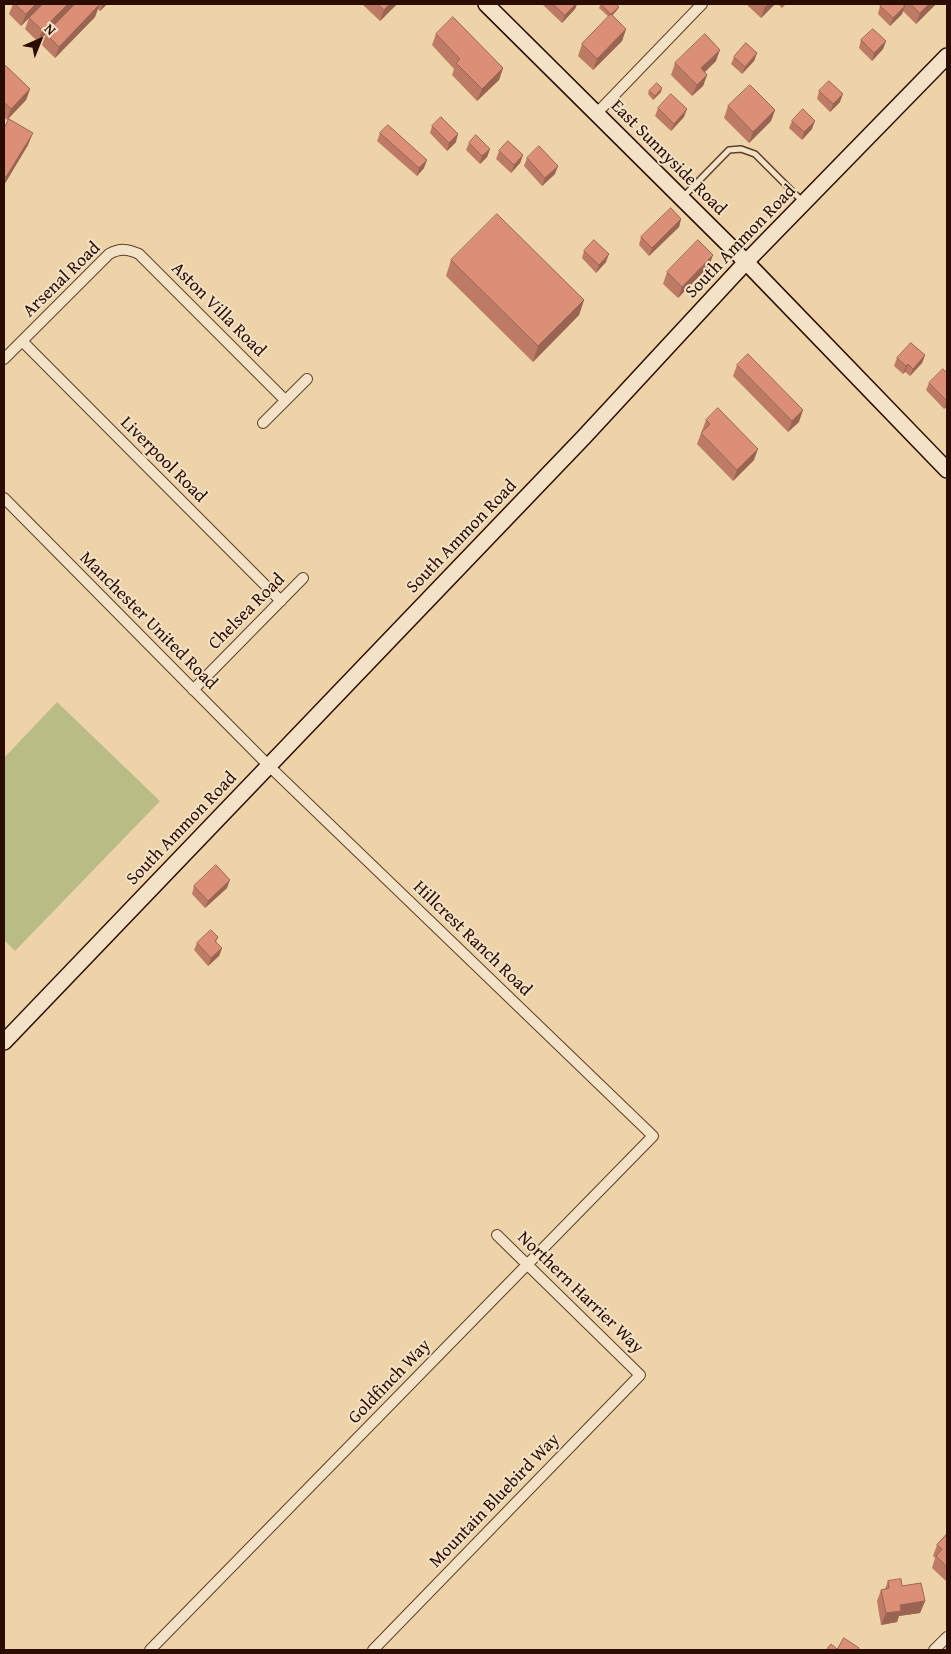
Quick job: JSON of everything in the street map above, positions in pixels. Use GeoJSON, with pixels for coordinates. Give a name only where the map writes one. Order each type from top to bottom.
{"type":"FeatureCollection","features":[{"type":"Feature","properties":{"kind":"street","name":"East Sunnyside Road"},"geometry":{"type":"LineString","coordinates":[[486,4],[746,262],[947,470]]}},
{"type":"Feature","properties":{"kind":"street"},"geometry":{"type":"LineString","coordinates":[[596,114],[702,4]]}},
{"type":"Feature","properties":{"kind":"street","name":"South Ammon Road"},"geometry":{"type":"LineString","coordinates":[[5,1037],[269,766],[584,437],[746,262],[947,56]]}},
{"type":"Feature","properties":{"kind":"street","name":"Arsenal Road"},"geometry":{"type":"LineString","coordinates":[[4,359],[109,254],[123,249]]}},
{"type":"Feature","properties":{"kind":"street","name":"Aston Villa Road"},"geometry":{"type":"LineString","coordinates":[[123,249],[139,254],[285,400]]}},
{"type":"Feature","properties":{"kind":"street","name":"Liverpool Road"},"geometry":{"type":"LineString","coordinates":[[22,341],[281,601]]}},
{"type":"Feature","properties":{"kind":"street"},"geometry":{"type":"LineString","coordinates":[[263,423],[306,379]]}},
{"type":"Feature","properties":{"kind":"street","name":"Manchester United Road"},"geometry":{"type":"LineString","coordinates":[[4,498],[269,766]]}},
{"type":"Feature","properties":{"kind":"street","name":"Chelsea Road"},"geometry":{"type":"LineString","coordinates":[[193,690],[304,578]]}},
{"type":"Feature","properties":{"kind":"street","name":"Hillcrest Ranch Road"},"geometry":{"type":"LineString","coordinates":[[269,766],[653,1136]]}},
{"type":"Feature","properties":{"kind":"street","name":"Goldfinch Way"},"geometry":{"type":"LineString","coordinates":[[150,1650],[653,1136]]}},
{"type":"Feature","properties":{"kind":"street","name":"Northern Harrier Way"},"geometry":{"type":"LineString","coordinates":[[497,1235],[640,1375]]}},
{"type":"Feature","properties":{"kind":"street","name":"Mountain Bluebird Way"},"geometry":{"type":"LineString","coordinates":[[373,1650],[640,1375]]}},
{"type":"Feature","properties":{"kind":"street"},"geometry":{"type":"LineString","coordinates":[[934,1650],[947,1637]]}},
{"type":"Feature","properties":{"kind":"lane"},"geometry":{"type":"LineString","coordinates":[[682,198],[729,150],[741,149],[755,154],[804,203]]}},
{"type":"Feature","properties":{"kind":"green space"},"geometry":{"type":"Polygon","coordinates":[[[57,702],[160,801],[15,951],[4,940],[4,758],[57,702]]]}},
{"type":"Feature","properties":{"kind":"building"},"geometry":{"type":"Polygon","coordinates":[[[15,4],[36,4],[26,14],[15,4]]]}},
{"type":"Feature","properties":{"kind":"building"},"geometry":{"type":"Polygon","coordinates":[[[43,4],[68,4],[42,30],[29,18],[43,4]]]}},
{"type":"Feature","properties":{"kind":"building"},"geometry":{"type":"Polygon","coordinates":[[[75,4],[99,5],[59,47],[46,34],[75,4]]]}},
{"type":"Feature","properties":{"kind":"building"},"geometry":{"type":"Polygon","coordinates":[[[378,4],[390,4],[384,10],[378,4]]]}},
{"type":"Feature","properties":{"kind":"building"},"geometry":{"type":"Polygon","coordinates":[[[553,4],[576,4],[565,15],[553,4]]]}},
{"type":"Feature","properties":{"kind":"building"},"geometry":{"type":"Polygon","coordinates":[[[601,4],[616,4],[619,7],[611,14],[601,4]]]}},
{"type":"Feature","properties":{"kind":"building"},"geometry":{"type":"Polygon","coordinates":[[[883,4],[902,4],[905,6],[893,18],[880,6],[883,4]]]}},
{"type":"Feature","properties":{"kind":"building"},"geometry":{"type":"Polygon","coordinates":[[[911,4],[929,4],[920,13],[911,4]]]}},
{"type":"Feature","properties":{"kind":"building"},"geometry":{"type":"Polygon","coordinates":[[[611,14],[626,29],[597,59],[582,44],[611,14]]]}},
{"type":"Feature","properties":{"kind":"building"},"geometry":{"type":"Polygon","coordinates":[[[453,17],[503,68],[482,89],[456,63],[460,59],[436,34],[453,17]]]}},
{"type":"Feature","properties":{"kind":"building"},"geometry":{"type":"Polygon","coordinates":[[[873,29],[886,41],[874,53],[861,40],[873,29]]]}},
{"type":"Feature","properties":{"kind":"building"},"geometry":{"type":"Polygon","coordinates":[[[705,34],[720,50],[701,68],[707,75],[697,85],[675,63],[705,34]]]}},
{"type":"Feature","properties":{"kind":"building"},"geometry":{"type":"Polygon","coordinates":[[[746,43],[757,53],[745,67],[734,57],[746,43]]]}},
{"type":"Feature","properties":{"kind":"building"},"geometry":{"type":"Polygon","coordinates":[[[4,64],[30,89],[11,109],[4,102],[4,64]]]}},
{"type":"Feature","properties":{"kind":"building"},"geometry":{"type":"Polygon","coordinates":[[[829,81],[843,94],[833,104],[819,91],[829,81]]]}},
{"type":"Feature","properties":{"kind":"building"},"geometry":{"type":"Polygon","coordinates":[[[657,83],[662,88],[655,96],[649,91],[657,83]]]}},
{"type":"Feature","properties":{"kind":"building"},"geometry":{"type":"Polygon","coordinates":[[[750,85],[775,110],[753,132],[728,106],[750,85]]]}},
{"type":"Feature","properties":{"kind":"building"},"geometry":{"type":"Polygon","coordinates":[[[671,94],[687,109],[674,124],[658,108],[671,94]]]}},
{"type":"Feature","properties":{"kind":"building"},"geometry":{"type":"Polygon","coordinates":[[[803,109],[815,121],[804,132],[792,121],[803,109]]]}},
{"type":"Feature","properties":{"kind":"building"},"geometry":{"type":"Polygon","coordinates":[[[441,117],[458,134],[449,143],[432,126],[441,117]]]}},
{"type":"Feature","properties":{"kind":"building"},"geometry":{"type":"Polygon","coordinates":[[[9,119],[33,133],[6,177],[4,176],[4,129],[9,119]]]}},
{"type":"Feature","properties":{"kind":"building"},"geometry":{"type":"Polygon","coordinates":[[[388,125],[427,160],[419,168],[380,133],[388,125]]]}},
{"type":"Feature","properties":{"kind":"building"},"geometry":{"type":"Polygon","coordinates":[[[476,135],[490,149],[482,156],[469,143],[476,135]]]}},
{"type":"Feature","properties":{"kind":"building"},"geometry":{"type":"Polygon","coordinates":[[[508,141],[523,155],[514,165],[499,151],[508,141]]]}},
{"type":"Feature","properties":{"kind":"building"},"geometry":{"type":"Polygon","coordinates":[[[539,146],[558,166],[545,178],[527,158],[539,146]]]}},
{"type":"Feature","properties":{"kind":"building"},"geometry":{"type":"Polygon","coordinates":[[[671,208],[681,219],[652,248],[641,237],[671,208]]]}},
{"type":"Feature","properties":{"kind":"building"},"geometry":{"type":"Polygon","coordinates":[[[497,214],[584,300],[538,346],[451,260],[497,214]]]}},
{"type":"Feature","properties":{"kind":"building"},"geometry":{"type":"Polygon","coordinates":[[[594,240],[609,254],[599,265],[584,251],[594,240]]]}},
{"type":"Feature","properties":{"kind":"building"},"geometry":{"type":"Polygon","coordinates":[[[698,240],[713,255],[682,287],[667,272],[698,240]]]}},
{"type":"Feature","properties":{"kind":"building"},"geometry":{"type":"Polygon","coordinates":[[[911,343],[925,355],[913,369],[897,358],[911,343]]]}},
{"type":"Feature","properties":{"kind":"building"},"geometry":{"type":"Polygon","coordinates":[[[748,354],[803,410],[792,421],[737,365],[748,354]]]}},
{"type":"Feature","properties":{"kind":"building"},"geometry":{"type":"Polygon","coordinates":[[[943,369],[947,373],[947,401],[929,383],[943,369]]]}},
{"type":"Feature","properties":{"kind":"building"},"geometry":{"type":"Polygon","coordinates":[[[718,408],[758,449],[737,470],[701,433],[710,424],[706,420],[718,408]]]}},
{"type":"Feature","properties":{"kind":"building"},"geometry":{"type":"Polygon","coordinates":[[[216,865],[230,880],[208,901],[194,886],[216,865]]]}},
{"type":"Feature","properties":{"kind":"building"},"geometry":{"type":"Polygon","coordinates":[[[211,930],[218,937],[215,941],[222,948],[211,958],[197,943],[211,930]]]}},
{"type":"Feature","properties":{"kind":"building"},"geometry":{"type":"Polygon","coordinates":[[[947,1534],[947,1567],[936,1556],[942,1549],[937,1545],[947,1534]]]}},
{"type":"Feature","properties":{"kind":"building"},"geometry":{"type":"Polygon","coordinates":[[[901,1579],[902,1586],[921,1583],[925,1601],[900,1605],[901,1611],[886,1613],[881,1590],[889,1588],[888,1581],[901,1579]]]}},
{"type":"Feature","properties":{"kind":"building"},"geometry":{"type":"Polygon","coordinates":[[[844,1638],[859,1648],[858,1650],[826,1650],[831,1644],[837,1649],[844,1638]]]}}]}
